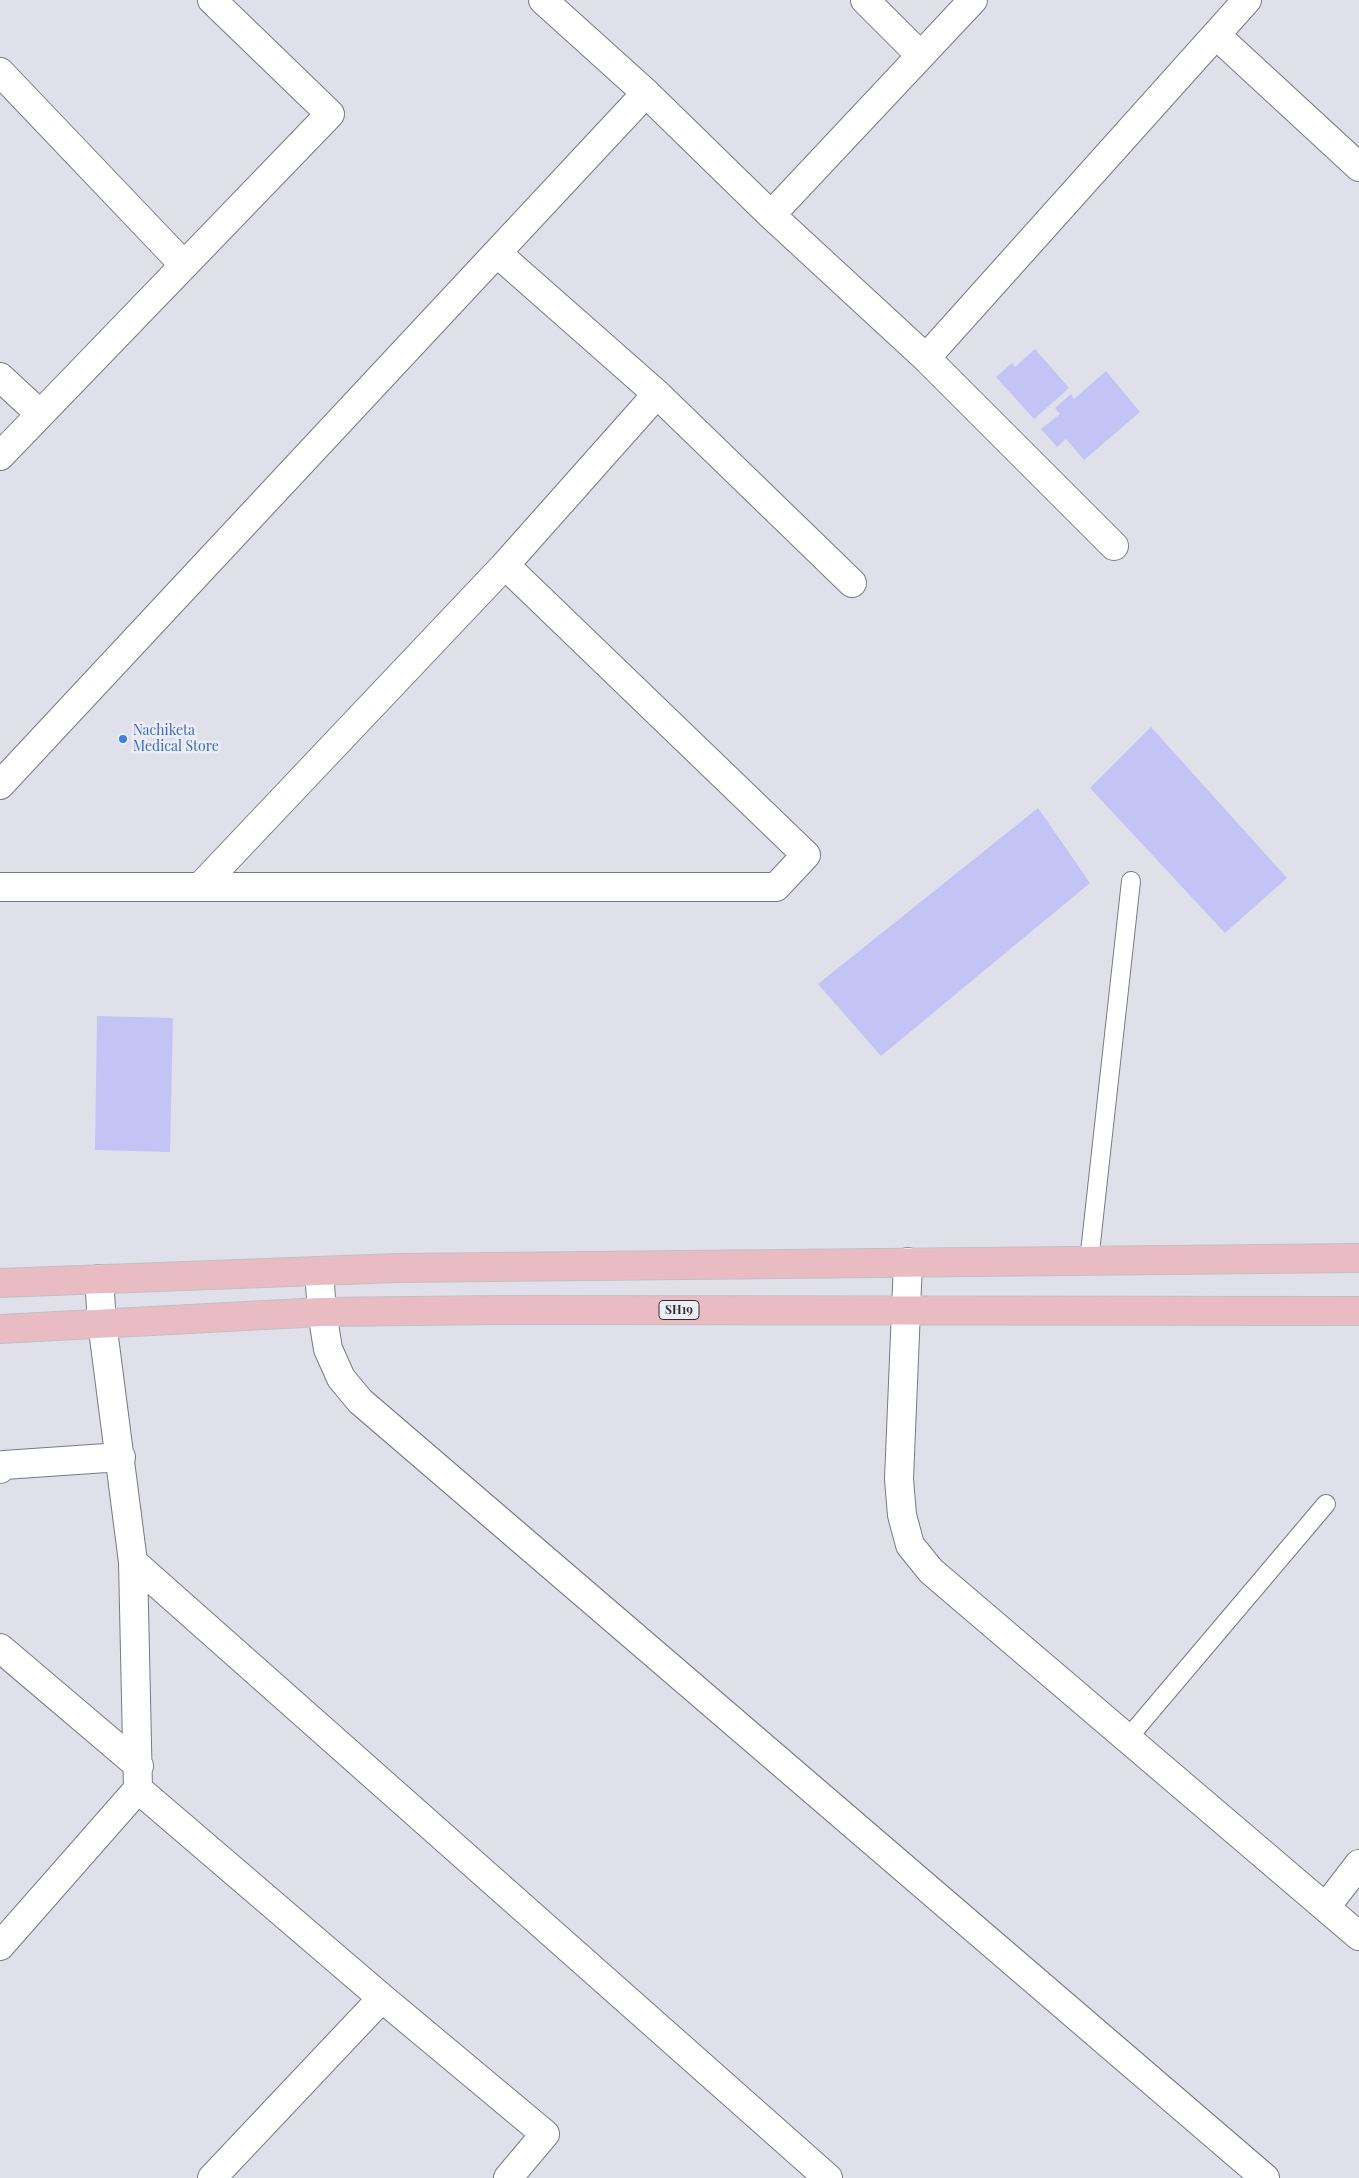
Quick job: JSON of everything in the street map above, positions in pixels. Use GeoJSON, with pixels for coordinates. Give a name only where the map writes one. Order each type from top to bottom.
{"type":"FeatureCollection","features":[{"type":"Feature","properties":{"kind":"main road"},"geometry":{"type":"LineString","coordinates":[[0,1283],[419,1268],[1359,1258]]}},
{"type":"Feature","properties":{"kind":"main road","name":"SH19"},"geometry":{"type":"LineString","coordinates":[[0,1329],[102,1322],[322,1312],[502,1310],[1359,1311]]}},
{"type":"Feature","properties":{"kind":"street"},"geometry":{"type":"LineString","coordinates":[[0,456],[330,114],[212,0]]}},
{"type":"Feature","properties":{"kind":"street"},"geometry":{"type":"LineString","coordinates":[[543,0],[646,93],[771,215],[926,358],[1114,546]]}},
{"type":"Feature","properties":{"kind":"street"},"geometry":{"type":"LineString","coordinates":[[865,0],[920,55]]}},
{"type":"Feature","properties":{"kind":"street"},"geometry":{"type":"LineString","coordinates":[[771,215],[973,0]]}},
{"type":"Feature","properties":{"kind":"street"},"geometry":{"type":"LineString","coordinates":[[926,358],[1247,0]]}},
{"type":"Feature","properties":{"kind":"street"},"geometry":{"type":"LineString","coordinates":[[1216,35],[1359,167]]}},
{"type":"Feature","properties":{"kind":"street"},"geometry":{"type":"LineString","coordinates":[[0,72],[184,265]]}},
{"type":"Feature","properties":{"kind":"street"},"geometry":{"type":"LineString","coordinates":[[0,785],[646,93]]}},
{"type":"Feature","properties":{"kind":"street"},"geometry":{"type":"LineString","coordinates":[[497,252],[657,394],[852,583]]}},
{"type":"Feature","properties":{"kind":"street"},"geometry":{"type":"LineString","coordinates":[[0,377],[40,414]]}},
{"type":"Feature","properties":{"kind":"street"},"geometry":{"type":"LineString","coordinates":[[200,887],[505,565],[657,394]]}},
{"type":"Feature","properties":{"kind":"street"},"geometry":{"type":"LineString","coordinates":[[0,887],[776,887],[806,855],[505,565]]}},
{"type":"Feature","properties":{"kind":"street"},"geometry":{"type":"LineString","coordinates":[[908,1262],[899,1479],[902,1515],[910,1545],[931,1571],[1359,1936]]}},
{"type":"Feature","properties":{"kind":"street"},"geometry":{"type":"LineString","coordinates":[[319,1271],[322,1312],[328,1349],[341,1378],[360,1401],[1265,2178]]}},
{"type":"Feature","properties":{"kind":"street"},"geometry":{"type":"LineString","coordinates":[[0,1946],[138,1778],[133,1562],[121,1457],[102,1322],[99,1279]]}},
{"type":"Feature","properties":{"kind":"street"},"geometry":{"type":"LineString","coordinates":[[0,1469],[4,1465],[121,1457]]}},
{"type":"Feature","properties":{"kind":"street"},"geometry":{"type":"LineString","coordinates":[[133,1562],[828,2178]]}},
{"type":"Feature","properties":{"kind":"street"},"geometry":{"type":"LineString","coordinates":[[0,1648],[138,1778],[382,1998],[545,2134],[508,2178]]}},
{"type":"Feature","properties":{"kind":"street"},"geometry":{"type":"LineString","coordinates":[[1326,1907],[1359,1864]]}},
{"type":"Feature","properties":{"kind":"street"},"geometry":{"type":"LineString","coordinates":[[212,2178],[382,1998]]}},
{"type":"Feature","properties":{"kind":"lane"},"geometry":{"type":"LineString","coordinates":[[1089,1261],[1131,881]]}},
{"type":"Feature","properties":{"kind":"lane"},"geometry":{"type":"LineString","coordinates":[[1128,1738],[1326,1504]]}},
{"type":"Feature","properties":{"kind":"building"},"geometry":{"type":"Polygon","coordinates":[[[1035,349],[1069,388],[1034,419],[996,377],[1012,363],[1015,367],[1035,349]]]}},
{"type":"Feature","properties":{"kind":"building"},"geometry":{"type":"Polygon","coordinates":[[[1106,371],[1140,412],[1084,460],[1066,439],[1057,447],[1041,429],[1060,414],[1055,408],[1071,394],[1074,399],[1106,371]]]}},
{"type":"Feature","properties":{"kind":"building"},"geometry":{"type":"Polygon","coordinates":[[[1151,727],[1287,878],[1225,933],[1090,788],[1151,727]]]}},
{"type":"Feature","properties":{"kind":"building"},"geometry":{"type":"Polygon","coordinates":[[[1038,808],[1090,883],[881,1056],[818,984],[1038,808]]]}},
{"type":"Feature","properties":{"kind":"building"},"geometry":{"type":"Polygon","coordinates":[[[97,1016],[173,1018],[170,1152],[95,1150],[97,1016]]]}},
{"type":"Feature","properties":{"kind":"place","name":"Nachiketa Medical Store"},"geometry":{"type":"Point","coordinates":[123,739]}}]}
